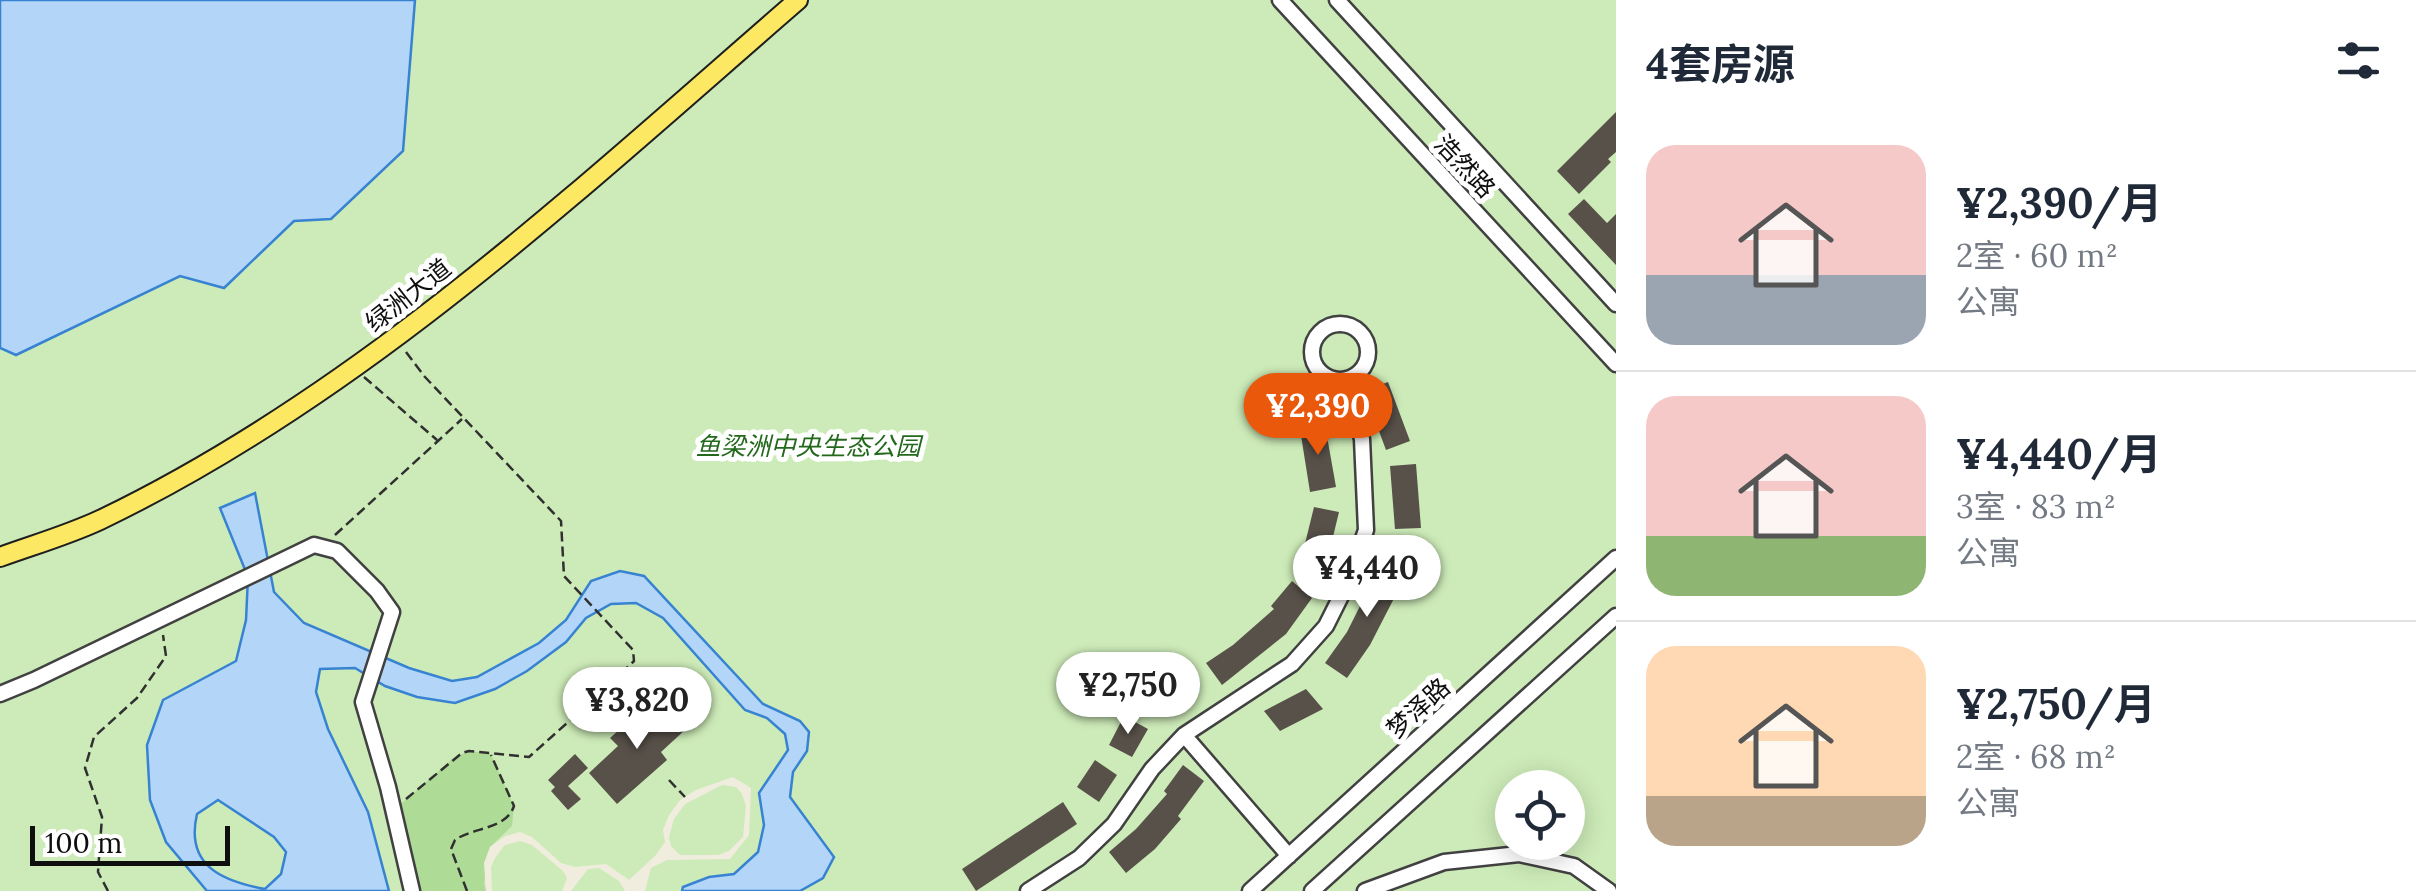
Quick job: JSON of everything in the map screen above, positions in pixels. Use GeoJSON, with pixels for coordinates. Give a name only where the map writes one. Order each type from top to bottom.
{"type":"FeatureCollection","features":[{"type":"Feature","properties":{"kind":"main road","name":"绿洲大道"},"geometry":{"type":"LineString","coordinates":[[0,557],[98,521],[232,447],[399,337],[798,0]]}},
{"type":"Feature","properties":{"kind":"street","name":"浩然路"},"geometry":{"type":"LineString","coordinates":[[1280,0],[1612,359],[1616,372]]}},
{"type":"Feature","properties":{"kind":"street","name":"浩然路"},"geometry":{"type":"LineString","coordinates":[[1337,0],[1613,295]]}},
{"type":"Feature","properties":{"kind":"street"},"geometry":{"type":"LineString","coordinates":[[1336,324],[1355,328],[1367,343],[1367,362],[1346,380],[1328,379],[1312,358],[1314,340],[1336,324]]}},
{"type":"Feature","properties":{"kind":"street"},"geometry":{"type":"LineString","coordinates":[[1028,891],[1079,858],[1114,824],[1152,769],[1184,735],[1292,664],[1326,626],[1348,582],[1366,530],[1362,438],[1346,380]]}},
{"type":"Feature","properties":{"kind":"street"},"geometry":{"type":"LineString","coordinates":[[0,694],[314,544],[337,551],[392,612],[363,702],[412,891]]}},
{"type":"Feature","properties":{"kind":"street","name":"梦泽路"},"geometry":{"type":"LineString","coordinates":[[1250,891],[1616,558]]}},
{"type":"Feature","properties":{"kind":"street"},"geometry":{"type":"LineString","coordinates":[[1312,891],[1616,616]]}},
{"type":"Feature","properties":{"kind":"street"},"geometry":{"type":"LineString","coordinates":[[1184,735],[1289,856]]}},
{"type":"Feature","properties":{"kind":"street"},"geometry":{"type":"LineString","coordinates":[[1364,891],[1444,862],[1519,854],[1574,866],[1609,891]]}},
{"type":"Feature","properties":{"kind":"path"},"geometry":{"type":"LineString","coordinates":[[393,811],[462,753],[529,757],[634,660],[632,650],[564,576],[560,522],[410,360],[399,337]]}},
{"type":"Feature","properties":{"kind":"path"},"geometry":{"type":"LineString","coordinates":[[352,367],[438,441]]}},
{"type":"Feature","properties":{"kind":"path"},"geometry":{"type":"LineString","coordinates":[[323,547],[464,418]]}},
{"type":"Feature","properties":{"kind":"path"},"geometry":{"type":"LineString","coordinates":[[108,891],[98,872],[102,817],[85,768],[94,737],[136,698],[166,656],[161,619]]}},
{"type":"Feature","properties":{"kind":"path"},"geometry":{"type":"LineString","coordinates":[[595,698],[622,727]]}},
{"type":"Feature","properties":{"kind":"path"},"geometry":{"type":"LineString","coordinates":[[467,891],[452,849],[455,840],[502,822],[512,814],[514,806],[490,754]]}},
{"type":"Feature","properties":{"kind":"path"},"geometry":{"type":"LineString","coordinates":[[669,780],[685,797]]}},
{"type":"Feature","properties":{"kind":"green space","name":"鱼梁洲中央生态公园"},"geometry":{"type":"Polygon","coordinates":[[[0,0],[1616,0],[1616,891],[0,891],[0,0]]]}},
{"type":"Feature","properties":{"kind":"green space"},"geometry":{"type":"Polygon","coordinates":[[[469,751],[491,754],[514,806],[512,826],[490,847],[486,891],[412,891],[393,811],[452,759],[469,751]]]}},
{"type":"Feature","properties":{"kind":"shaded area"},"geometry":{"type":"Polygon","coordinates":[[[733,777],[751,788],[749,835],[730,859],[667,860],[651,868],[645,891],[625,891],[619,881],[599,868],[588,869],[571,891],[562,891],[567,878],[563,871],[532,845],[520,841],[505,845],[495,858],[491,867],[492,891],[486,891],[484,863],[490,847],[505,836],[520,832],[532,837],[561,863],[575,867],[606,864],[629,880],[665,842],[663,830],[680,800],[733,777]],[[722,785],[685,804],[674,819],[669,837],[680,855],[718,855],[729,851],[743,837],[746,806],[736,787],[722,785]]]}},
{"type":"Feature","properties":{"kind":"water"},"geometry":{"type":"Polygon","coordinates":[[[0,0],[415,0],[403,151],[331,219],[294,221],[224,288],[180,276],[16,355],[0,348],[0,0]]]}},
{"type":"Feature","properties":{"kind":"water"},"geometry":{"type":"Polygon","coordinates":[[[255,493],[274,592],[304,623],[409,668],[452,681],[477,677],[539,643],[566,620],[591,581],[620,571],[644,576],[763,704],[800,721],[809,732],[807,751],[793,772],[790,797],[834,857],[823,878],[800,891],[682,891],[683,887],[709,877],[734,874],[758,852],[764,825],[759,793],[788,750],[785,734],[767,718],[745,710],[663,618],[636,603],[611,604],[586,618],[566,642],[527,671],[495,689],[455,703],[417,697],[385,686],[355,668],[320,669],[316,692],[328,729],[368,812],[389,891],[207,891],[166,842],[150,800],[147,745],[163,700],[236,661],[246,620],[248,577],[220,508],[255,493]],[[218,800],[197,814],[196,846],[202,858],[221,875],[249,886],[265,889],[281,874],[286,852],[274,837],[218,800]]]}},
{"type":"Feature","properties":{"kind":"building"},"geometry":{"type":"Polygon","coordinates":[[[1616,112],[1616,152],[1579,194],[1557,171],[1616,112]]]}},
{"type":"Feature","properties":{"kind":"building"},"geometry":{"type":"Polygon","coordinates":[[[1584,199],[1607,223],[1616,214],[1616,265],[1568,214],[1584,199]]]}},
{"type":"Feature","properties":{"kind":"building"},"geometry":{"type":"Polygon","coordinates":[[[1388,382],[1410,441],[1386,450],[1364,391],[1388,382]]]}},
{"type":"Feature","properties":{"kind":"building"},"geometry":{"type":"Polygon","coordinates":[[[1325,425],[1336,487],[1310,492],[1300,429],[1325,425]]]}},
{"type":"Feature","properties":{"kind":"building"},"geometry":{"type":"Polygon","coordinates":[[[1416,464],[1421,528],[1395,529],[1390,466],[1416,464]]]}},
{"type":"Feature","properties":{"kind":"building"},"geometry":{"type":"Polygon","coordinates":[[[1314,507],[1339,512],[1324,574],[1299,568],[1314,507]]]}},
{"type":"Feature","properties":{"kind":"building"},"geometry":{"type":"Polygon","coordinates":[[[1382,562],[1406,575],[1370,645],[1347,678],[1325,663],[1347,632],[1382,562]]]}},
{"type":"Feature","properties":{"kind":"building"},"geometry":{"type":"Polygon","coordinates":[[[1292,581],[1312,598],[1286,634],[1222,685],[1206,663],[1274,609],[1271,606],[1292,581]]]}},
{"type":"Feature","properties":{"kind":"building"},"geometry":{"type":"Polygon","coordinates":[[[1306,689],[1323,709],[1280,731],[1264,711],[1306,689]]]}},
{"type":"Feature","properties":{"kind":"building"},"geometry":{"type":"Polygon","coordinates":[[[662,701],[686,729],[661,752],[667,760],[617,804],[589,773],[618,746],[610,738],[630,720],[635,725],[662,701]]]}},
{"type":"Feature","properties":{"kind":"building"},"geometry":{"type":"Polygon","coordinates":[[[1124,716],[1148,729],[1132,757],[1109,745],[1124,716]]]}},
{"type":"Feature","properties":{"kind":"building"},"geometry":{"type":"Polygon","coordinates":[[[575,754],[588,768],[568,786],[581,799],[568,810],[551,791],[555,787],[548,780],[575,754]]]}},
{"type":"Feature","properties":{"kind":"building"},"geometry":{"type":"Polygon","coordinates":[[[1095,760],[1117,775],[1099,802],[1077,787],[1095,760]]]}},
{"type":"Feature","properties":{"kind":"building"},"geometry":{"type":"Polygon","coordinates":[[[1183,765],[1204,781],[1178,816],[1181,819],[1155,849],[1126,873],[1109,852],[1167,794],[1164,791],[1183,765]]]}},
{"type":"Feature","properties":{"kind":"building"},"geometry":{"type":"Polygon","coordinates":[[[1063,802],[1077,824],[976,891],[962,869],[1063,802]]]}}]}
